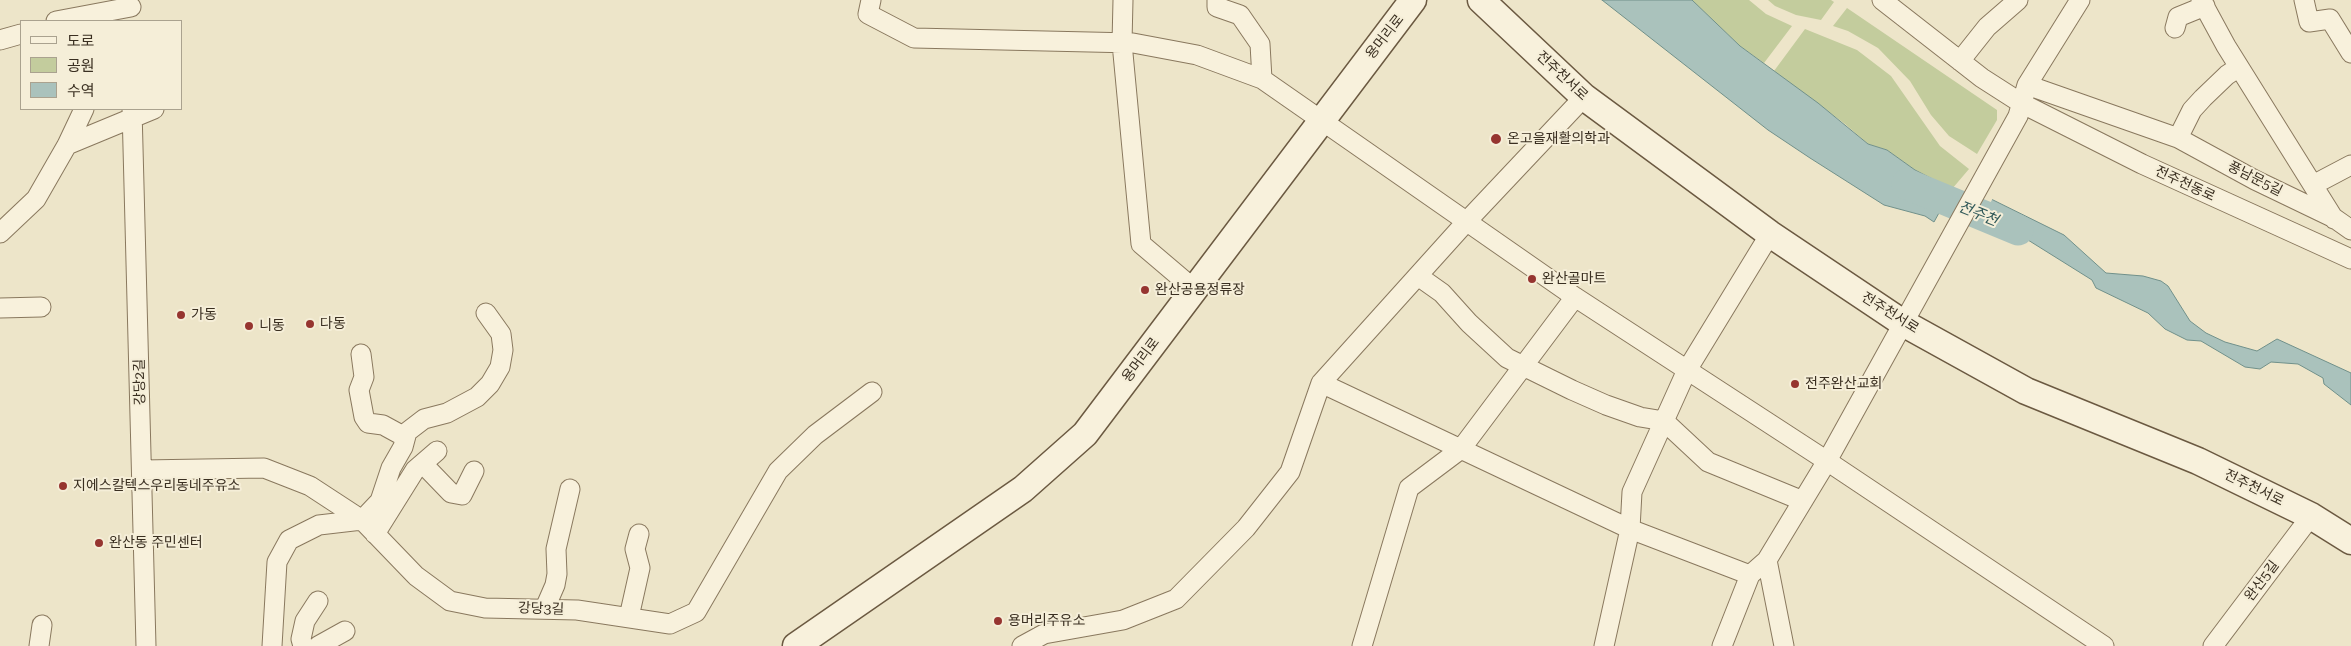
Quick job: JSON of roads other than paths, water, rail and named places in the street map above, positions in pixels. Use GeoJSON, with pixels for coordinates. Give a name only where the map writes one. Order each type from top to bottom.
{"type":"FeatureCollection","features":[{"type":"Feature","properties":{"kind":"street"},"geometry":{"type":"LineString","coordinates":[[871,0],[868,14],[914,38],[1122,43],[1197,55],[1262,79],[1575,297],[1828,461],[2104,646]]}},
{"type":"Feature","properties":{"kind":"street"},"geometry":{"type":"LineString","coordinates":[[1123,0],[1122,43],[1141,244],[1194,289]]}},
{"type":"Feature","properties":{"kind":"street"},"geometry":{"type":"LineString","coordinates":[[1217,0],[1218,7],[1240,15],[1260,44],[1262,79]]}},
{"type":"Feature","properties":{"kind":"street","name":"용머리로"},"geometry":{"type":"LineString","coordinates":[[796,646],[1023,489],[1085,434],[1321,119],[1413,0]]}},
{"type":"Feature","properties":{"kind":"street","name":"전주천서로"},"geometry":{"type":"LineString","coordinates":[[1481,0],[1584,97],[1770,234],[1903,323],[2026,391],[2198,461],[2311,516],[2351,541]]}},
{"type":"Feature","properties":{"kind":"street","name":"전주천동로"},"geometry":{"type":"LineString","coordinates":[[1882,0],[1960,60],[2020,110],[2351,259]]}},
{"type":"Feature","properties":{"kind":"street"},"geometry":{"type":"LineString","coordinates":[[1960,60],[1987,27],[2018,0]]}},
{"type":"Feature","properties":{"kind":"street"},"geometry":{"type":"LineString","coordinates":[[1722,646],[1750,575],[1767,560],[1828,461],[2020,110],[2027,85],[2080,0]]}},
{"type":"Feature","properties":{"kind":"street"},"geometry":{"type":"LineString","coordinates":[[2304,0],[2309,22],[2330,19],[2351,53]]}},
{"type":"Feature","properties":{"kind":"street"},"geometry":{"type":"LineString","coordinates":[[2176,28],[2178,17],[2203,3],[2240,67],[2334,218],[2351,251]]}},
{"type":"Feature","properties":{"kind":"street"},"geometry":{"type":"LineString","coordinates":[[64,20],[129,12]]}},
{"type":"Feature","properties":{"kind":"street"},"geometry":{"type":"LineString","coordinates":[[0,40],[20,34]]}},
{"type":"Feature","properties":{"kind":"street"},"geometry":{"type":"LineString","coordinates":[[2178,138],[2192,110],[2227,75],[2240,67]]}},
{"type":"Feature","properties":{"kind":"street","name":"풍남문5길"},"geometry":{"type":"LineString","coordinates":[[2027,85],[2178,138],[2254,180],[2334,218]]}},
{"type":"Feature","properties":{"kind":"street"},"geometry":{"type":"LineString","coordinates":[[1022,646],[1044,634],[1123,620],[1176,599],[1246,528],[1290,472],[1321,383],[1467,221],[1584,97]]}},
{"type":"Feature","properties":{"kind":"street"},"geometry":{"type":"LineString","coordinates":[[0,233],[36,199],[67,145],[84,110]]}},
{"type":"Feature","properties":{"kind":"street"},"geometry":{"type":"LineString","coordinates":[[67,145],[132,114],[150,110]]}},
{"type":"Feature","properties":{"kind":"street","name":"강당2길"},"geometry":{"type":"LineString","coordinates":[[132,114],[146,646]]}},
{"type":"Feature","properties":{"kind":"street"},"geometry":{"type":"LineString","coordinates":[[2313,185],[2351,165]]}},
{"type":"Feature","properties":{"kind":"street"},"geometry":{"type":"LineString","coordinates":[[2334,218],[2351,230]]}},
{"type":"Feature","properties":{"kind":"street"},"geometry":{"type":"LineString","coordinates":[[1604,646],[1630,528],[1632,492],[1687,370],[1770,234]]}},
{"type":"Feature","properties":{"kind":"street"},"geometry":{"type":"LineString","coordinates":[[1418,276],[1442,293],[1468,323],[1507,358],[1606,405],[1640,417],[1664,421],[1708,462],[1803,501]]}},
{"type":"Feature","properties":{"kind":"street"},"geometry":{"type":"LineString","coordinates":[[1362,646],[1409,488],[1461,449],[1575,297]]}},
{"type":"Feature","properties":{"kind":"street"},"geometry":{"type":"LineString","coordinates":[[0,308],[41,307]]}},
{"type":"Feature","properties":{"kind":"street"},"geometry":{"type":"LineString","coordinates":[[272,646],[277,562],[289,540],[319,525],[362,520],[380,501],[391,468],[403,447],[407,432],[424,419],[454,409],[478,396],[490,384],[500,367],[503,350],[501,334],[486,314]]}},
{"type":"Feature","properties":{"kind":"street"},"geometry":{"type":"LineString","coordinates":[[361,354],[364,378],[359,390],[364,417],[368,423],[383,425],[405,437]]}},
{"type":"Feature","properties":{"kind":"street"},"geometry":{"type":"LineString","coordinates":[[1321,383],[1630,528],[1750,575]]}},
{"type":"Feature","properties":{"kind":"street","name":"강당3길"},"geometry":{"type":"LineString","coordinates":[[142,470],[264,468],[310,486],[362,520],[416,576],[450,600],[485,608],[545,608],[629,617],[670,624],[696,612],[778,471],[814,435],[872,392]]}},
{"type":"Feature","properties":{"kind":"street"},"geometry":{"type":"LineString","coordinates":[[375,534],[415,470],[430,457],[451,493],[462,494],[474,471]]}},
{"type":"Feature","properties":{"kind":"street"},"geometry":{"type":"LineString","coordinates":[[545,608],[555,585],[557,574],[556,549],[570,489]]}},
{"type":"Feature","properties":{"kind":"street","name":"완산5길"},"geometry":{"type":"LineString","coordinates":[[2213,646],[2311,516]]}},
{"type":"Feature","properties":{"kind":"street"},"geometry":{"type":"LineString","coordinates":[[629,617],[640,568],[635,549],[639,534]]}},
{"type":"Feature","properties":{"kind":"street"},"geometry":{"type":"LineString","coordinates":[[1767,560],[1784,646]]}},
{"type":"Feature","properties":{"kind":"street"},"geometry":{"type":"LineString","coordinates":[[303,646],[301,639],[305,621],[318,601]]}},
{"type":"Feature","properties":{"kind":"street"},"geometry":{"type":"LineString","coordinates":[[39,646],[42,625]]}},
{"type":"Feature","properties":{"kind":"street"},"geometry":{"type":"LineString","coordinates":[[318,646],[345,631]]}},
{"type":"Feature","properties":{"kind":"water"},"geometry":{"type":"Polygon","coordinates":[[[1602,0],[1692,0],[1740,46],[1818,103],[1868,144],[1887,150],[1915,170],[1952,189],[1934,222],[1925,216],[1884,205],[1768,130],[1602,0]]]}},
{"type":"Feature","properties":{"kind":"water"},"geometry":{"type":"Polygon","coordinates":[[[1987,197],[2064,235],[2106,273],[2143,276],[2161,281],[2168,286],[2190,321],[2206,333],[2225,342],[2257,351],[2277,339],[2351,373],[2351,405],[2324,384],[2323,378],[2298,364],[2271,362],[2260,369],[2245,367],[2201,341],[2187,340],[2165,329],[2148,313],[2096,288],[2092,280],[2028,240],[1995,228],[1971,225],[1987,197]]]}},
{"type":"Feature","properties":{"kind":"waterway","name":"전주천"},"geometry":{"type":"LineString","coordinates":[[1907,184],[2018,230]]}},
{"type":"Feature","properties":{"kind":"place","name":"온고을재활의학과"},"geometry":{"type":"Point","coordinates":[1496,139]}},
{"type":"Feature","properties":{"kind":"place","name":"완산골마트"},"geometry":{"type":"Point","coordinates":[1532,279]}},
{"type":"Feature","properties":{"kind":"place","name":"완산공용정류장"},"geometry":{"type":"Point","coordinates":[1145,290]}},
{"type":"Feature","properties":{"kind":"place","name":"가동"},"geometry":{"type":"Point","coordinates":[181,315]}},
{"type":"Feature","properties":{"kind":"place","name":"다동"},"geometry":{"type":"Point","coordinates":[310,324]}},
{"type":"Feature","properties":{"kind":"place","name":"니동"},"geometry":{"type":"Point","coordinates":[249,326]}},
{"type":"Feature","properties":{"kind":"place","name":"전주완산교회"},"geometry":{"type":"Point","coordinates":[1795,384]}},
{"type":"Feature","properties":{"kind":"place","name":"지에스칼텍스우리동네주유소"},"geometry":{"type":"Point","coordinates":[63,486]}},
{"type":"Feature","properties":{"kind":"place","name":"완산동 주민센터"},"geometry":{"type":"Point","coordinates":[99,543]}},
{"type":"Feature","properties":{"kind":"place","name":"용머리주유소"},"geometry":{"type":"Point","coordinates":[998,621]}}]}
